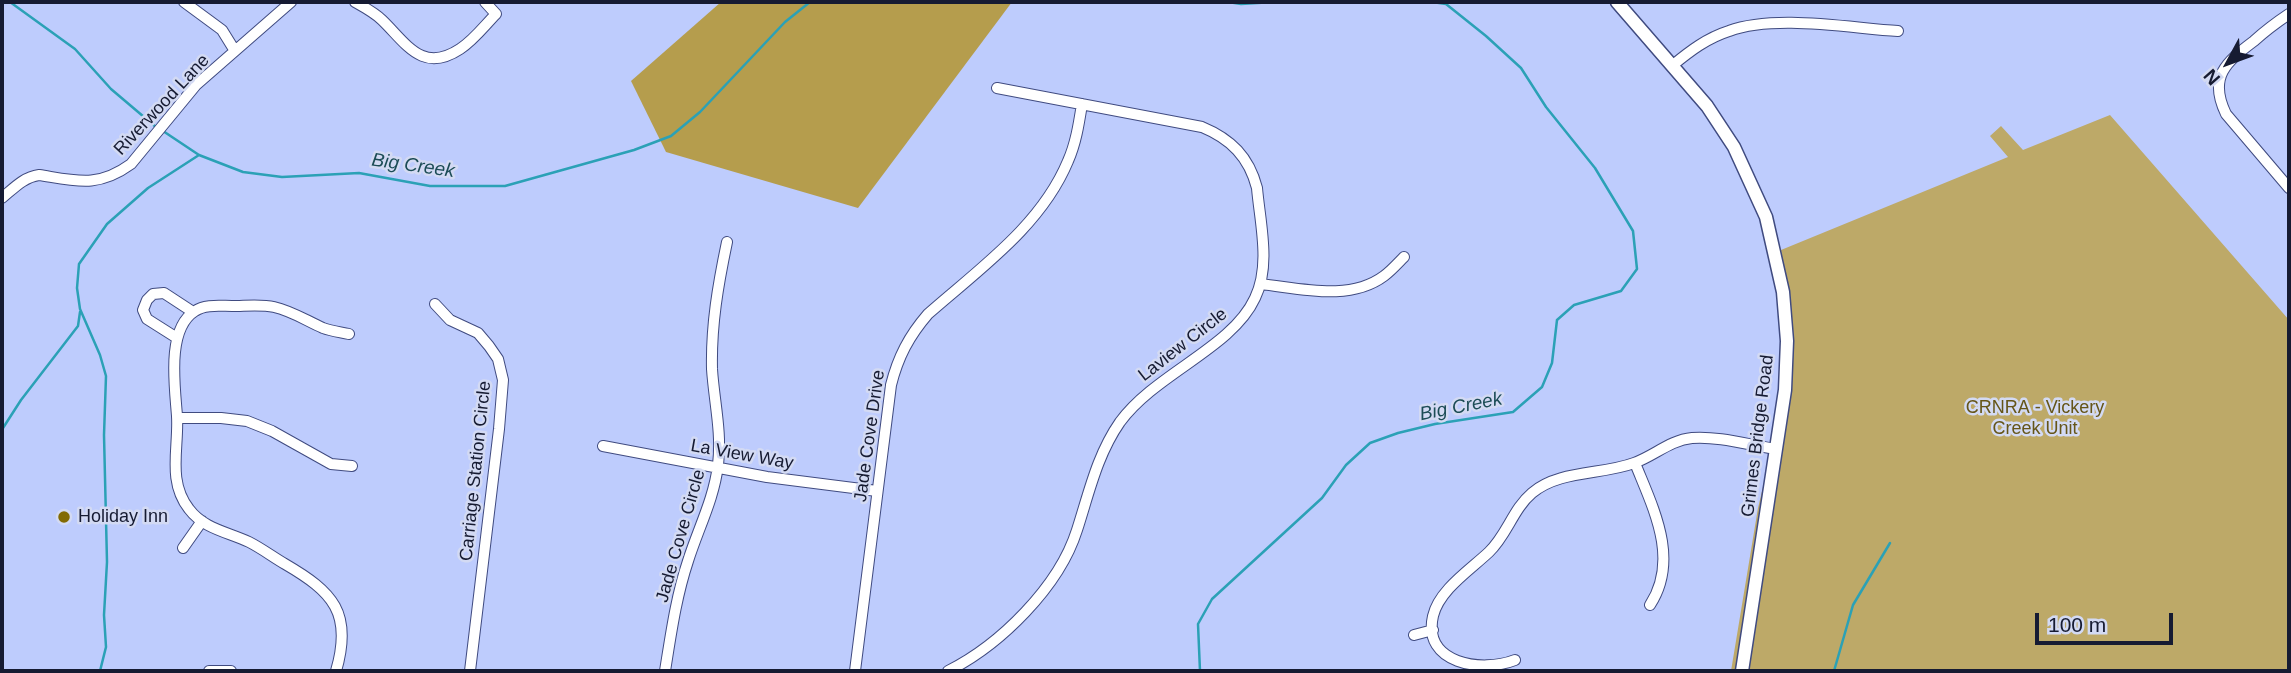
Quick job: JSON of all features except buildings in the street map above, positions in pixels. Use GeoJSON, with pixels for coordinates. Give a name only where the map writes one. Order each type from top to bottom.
{"type":"FeatureCollection","features":[{"type":"Feature","properties":{"kind":"street"},"geometry":{"type":"LineString","coordinates":[[184,2],[222,30],[235,51]]}},
{"type":"Feature","properties":{"kind":"street","name":"Riverwood Lane"},"geometry":{"type":"LineString","coordinates":[[2,198],[32,176],[86,183],[118,174],[131,164],[196,85],[291,2]]}},
{"type":"Feature","properties":{"kind":"street"},"geometry":{"type":"LineString","coordinates":[[355,2],[381,19],[410,51],[423,56],[442,57],[460,49],[496,14],[485,2]]}},
{"type":"Feature","properties":{"kind":"street","name":"Grimes Bridge Road"},"geometry":{"type":"LineString","coordinates":[[1617,2],[1707,106],[1734,147],[1756,191],[1774,244],[1783,292],[1787,341],[1785,390],[1742,671]]}},
{"type":"Feature","properties":{"kind":"street"},"geometry":{"type":"LineString","coordinates":[[2289,14],[2233,57],[2223,69],[2218,84],[2219,100],[2226,114],[2289,188]]}},
{"type":"Feature","properties":{"kind":"street"},"geometry":{"type":"LineString","coordinates":[[1673,65],[1710,38],[1754,24],[1783,23],[1898,31]]}},
{"type":"Feature","properties":{"kind":"street","name":"Laview Circle"},"geometry":{"type":"LineString","coordinates":[[947,671],[976,654],[1031,607],[1051,583],[1077,533],[1097,464],[1120,422],[1154,386],[1236,326],[1251,307],[1260,284],[1264,256],[1257,188],[1249,165],[1236,148],[1219,134],[1202,127],[997,88]]}},
{"type":"Feature","properties":{"kind":"street","name":"Jade Cove Drive"},"geometry":{"type":"LineString","coordinates":[[855,671],[891,385],[904,346],[928,314],[1020,231],[1043,205],[1069,160],[1083,104]]}},
{"type":"Feature","properties":{"kind":"street","name":"Jade Cove Circle"},"geometry":{"type":"LineString","coordinates":[[664,671],[677,599],[718,468],[720,430],[712,373],[712,335],[715,297],[727,242]]}},
{"type":"Feature","properties":{"kind":"street"},"geometry":{"type":"LineString","coordinates":[[1260,284],[1351,290],[1384,276],[1404,257]]}},
{"type":"Feature","properties":{"kind":"street"},"geometry":{"type":"LineString","coordinates":[[177,338],[147,319],[143,310],[147,300],[153,294],[164,293],[192,312]]}},
{"type":"Feature","properties":{"kind":"street","name":"Carriage Station Circle"},"geometry":{"type":"LineString","coordinates":[[435,304],[450,320],[478,333],[498,359],[503,380],[470,671]]}},
{"type":"Feature","properties":{"kind":"street"},"geometry":{"type":"LineString","coordinates":[[336,671],[342,631],[340,617],[327,593],[312,579],[248,542],[202,522],[189,510],[176,483],[177,418],[173,385],[177,338],[182,325],[192,312],[214,306],[273,307],[288,311],[325,329],[349,334]]}},
{"type":"Feature","properties":{"kind":"street"},"geometry":{"type":"LineString","coordinates":[[177,418],[207,417],[247,421],[272,431],[331,464],[352,466]]}},
{"type":"Feature","properties":{"kind":"street"},"geometry":{"type":"LineString","coordinates":[[1515,660],[1496,667],[1474,668],[1461,665],[1442,651],[1433,630],[1434,613],[1441,598],[1492,550],[1518,508],[1532,493],[1557,480],[1635,463],[1670,444],[1691,438],[1709,438],[1776,449]]}},
{"type":"Feature","properties":{"kind":"street","name":"La View Way"},"geometry":{"type":"LineString","coordinates":[[603,446],[766,477],[877,491]]}},
{"type":"Feature","properties":{"kind":"street"},"geometry":{"type":"LineString","coordinates":[[1635,463],[1658,522],[1663,545],[1661,584],[1650,605]]}},
{"type":"Feature","properties":{"kind":"street"},"geometry":{"type":"LineString","coordinates":[[183,548],[202,522]]}},
{"type":"Feature","properties":{"kind":"street"},"geometry":{"type":"LineString","coordinates":[[1414,635],[1433,630]]}},
{"type":"Feature","properties":{"kind":"street"},"geometry":{"type":"LineString","coordinates":[[209,671],[231,671]]}},
{"type":"Feature","properties":{"kind":"green space","name":"CRNRA - Vickery Creek Unit"},"geometry":{"type":"Polygon","coordinates":[[[2110,115],[2289,320],[2289,671],[1731,671],[1758,508],[1777,429],[1791,345],[1781,250],[2008,157],[1990,136],[2001,126],[2023,150],[2110,115]]]}},
{"type":"Feature","properties":{"kind":"shaded area"},"geometry":{"type":"Polygon","coordinates":[[[721,2],[1012,2],[858,208],[666,152],[631,81],[721,2]]]}},
{"type":"Feature","properties":{"kind":"waterway","name":"Big Creek"},"geometry":{"type":"LineString","coordinates":[[10,2],[75,49],[111,89],[157,128]]}},
{"type":"Feature","properties":{"kind":"waterway","name":"Big Creek"},"geometry":{"type":"LineString","coordinates":[[163,131],[199,155],[243,172],[282,177],[359,173],[430,186],[505,186],[634,150],[671,136],[700,112],[785,22],[810,2]]}},
{"type":"Feature","properties":{"kind":"waterway","name":"Big Creek"},"geometry":{"type":"LineString","coordinates":[[1228,2],[1274,2]]}},
{"type":"Feature","properties":{"kind":"waterway","name":"Big Creek"},"geometry":{"type":"LineString","coordinates":[[1200,671],[1198,624],[1212,599],[1322,498],[1346,465],[1370,443],[1398,433],[1435,424],[1513,412],[1542,387],[1552,363],[1557,320],[1574,305],[1621,291],[1637,269],[1633,231],[1595,168],[1546,107],[1521,68],[1446,4],[1432,2]]}},
{"type":"Feature","properties":{"kind":"waterway"},"geometry":{"type":"LineString","coordinates":[[100,671],[106,647],[106,376],[80,309],[77,288],[79,264],[107,224],[148,188],[199,155]]}},
{"type":"Feature","properties":{"kind":"waterway"},"geometry":{"type":"LineString","coordinates":[[3,428],[78,326],[80,312]]}},
{"type":"Feature","properties":{"kind":"waterway"},"geometry":{"type":"LineString","coordinates":[[1834,671],[1853,605],[1890,543]]}},
{"type":"Feature","properties":{"kind":"place","name":"Holiday Inn"},"geometry":{"type":"Point","coordinates":[64,517]}}]}
